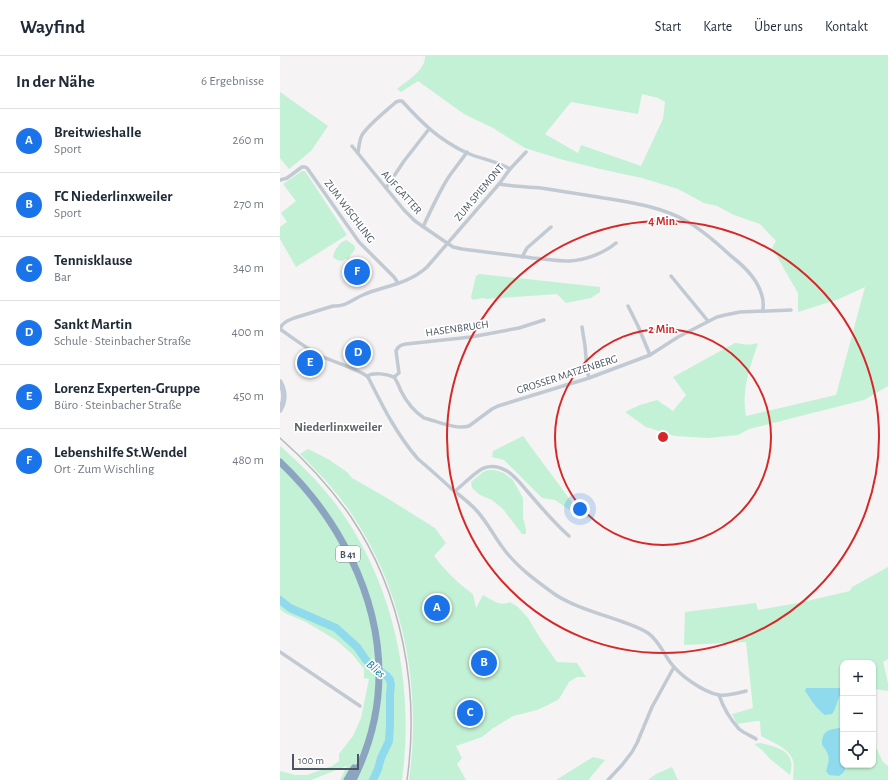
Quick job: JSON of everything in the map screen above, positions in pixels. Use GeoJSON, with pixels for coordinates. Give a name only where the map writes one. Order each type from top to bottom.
{"type":"FeatureCollection","features":[{"type":"Feature","properties":{"kind":"highway","name":"B 41"},"geometry":{"type":"LineString","coordinates":[[280,462],[305,488],[331,523],[344,545],[356,571],[369,606],[377,643],[379,664],[378,694],[366,750],[353,780]]}},
{"type":"Feature","properties":{"kind":"highway"},"geometry":{"type":"LineString","coordinates":[[347,780],[354,770],[363,749],[378,694]]}},
{"type":"Feature","properties":{"kind":"main road"},"geometry":{"type":"LineString","coordinates":[[280,382],[284,394],[281,408]]}},
{"type":"Feature","properties":{"kind":"street"},"geometry":{"type":"LineString","coordinates":[[358,153],[362,135],[396,102],[399,101],[402,102],[422,123],[441,138],[466,152],[510,169]]}},
{"type":"Feature","properties":{"kind":"street"},"geometry":{"type":"LineString","coordinates":[[386,188],[404,161],[429,129]]}},
{"type":"Feature","properties":{"kind":"street","name":"AUF GATTER"},"geometry":{"type":"LineString","coordinates":[[352,146],[404,210],[415,221],[453,247],[522,257],[571,261],[598,254],[611,248],[616,243]]}},
{"type":"Feature","properties":{"kind":"street"},"geometry":{"type":"LineString","coordinates":[[423,227],[441,189],[466,152]]}},
{"type":"Feature","properties":{"kind":"street","name":"ZUM SPIEMONT"},"geometry":{"type":"LineString","coordinates":[[280,329],[282,324],[294,318],[333,306],[340,306],[364,295],[409,280],[421,273],[526,152]]}},
{"type":"Feature","properties":{"kind":"street","name":"ZUM WISCHLING"},"geometry":{"type":"LineString","coordinates":[[280,180],[287,178],[302,167],[307,168],[359,242],[394,277],[398,283]]}},
{"type":"Feature","properties":{"kind":"street"},"geometry":{"type":"LineString","coordinates":[[499,184],[556,190],[629,202],[652,208],[688,222],[720,245],[750,274],[759,287],[762,296],[763,311]]}},
{"type":"Feature","properties":{"kind":"street"},"geometry":{"type":"LineString","coordinates":[[522,257],[527,248],[551,227]]}},
{"type":"Feature","properties":{"kind":"street"},"geometry":{"type":"LineString","coordinates":[[671,276],[708,321]]}},
{"type":"Feature","properties":{"kind":"street"},"geometry":{"type":"LineString","coordinates":[[628,306],[650,355]]}},
{"type":"Feature","properties":{"kind":"street","name":"GROSSER MATZENBERG"},"geometry":{"type":"LineString","coordinates":[[394,377],[401,392],[421,416],[464,428],[498,406],[588,378],[650,355],[678,337],[708,321],[740,312],[791,310]]}},
{"type":"Feature","properties":{"kind":"street","name":"HASENBRUCH"},"geometry":{"type":"LineString","coordinates":[[394,377],[399,373],[396,351],[401,345],[471,337],[519,328],[544,320]]}},
{"type":"Feature","properties":{"kind":"street"},"geometry":{"type":"LineString","coordinates":[[582,327],[588,378]]}},
{"type":"Feature","properties":{"kind":"street"},"geometry":{"type":"LineString","coordinates":[[280,329],[322,356],[367,376],[388,416],[411,451],[418,459],[470,503],[478,512],[504,550],[538,582],[569,602],[641,629],[653,638],[674,667],[688,680],[698,686],[719,695],[746,691]]}},
{"type":"Feature","properties":{"kind":"street"},"geometry":{"type":"LineString","coordinates":[[367,376],[373,373],[394,377]]}},
{"type":"Feature","properties":{"kind":"street"},"geometry":{"type":"LineString","coordinates":[[455,491],[481,469],[493,466],[501,468],[515,478],[549,517],[570,536]]}},
{"type":"Feature","properties":{"kind":"street"},"geometry":{"type":"LineString","coordinates":[[280,652],[360,706]]}},
{"type":"Feature","properties":{"kind":"street"},"geometry":{"type":"LineString","coordinates":[[608,780],[622,765],[637,743],[652,707],[674,667]]}},
{"type":"Feature","properties":{"kind":"street"},"geometry":{"type":"LineString","coordinates":[[719,695],[733,722],[740,729],[756,739]]}},
{"type":"Feature","properties":{"kind":"shaded area"},"geometry":{"type":"Polygon","coordinates":[[[351,343],[369,347],[367,355],[365,355],[364,358],[359,357],[358,363],[348,361],[351,343]]]}},
{"type":"Feature","properties":{"kind":"green space"},"geometry":{"type":"Polygon","coordinates":[[[425,56],[888,56],[888,386],[864,400],[749,429],[738,435],[708,438],[675,436],[646,427],[625,412],[640,405],[657,400],[673,411],[686,395],[673,377],[735,343],[749,345],[758,343],[745,388],[746,416],[836,395],[865,287],[839,299],[798,312],[798,293],[772,248],[776,241],[760,224],[734,215],[717,206],[704,203],[678,189],[642,178],[560,159],[525,148],[493,128],[464,114],[418,81],[401,92],[397,89],[415,75],[424,61],[425,56]],[[642,94],[638,114],[571,102],[545,134],[578,153],[581,145],[641,166],[663,119],[665,102],[658,98],[642,94]]]}},
{"type":"Feature","properties":{"kind":"green space"},"geometry":{"type":"Polygon","coordinates":[[[280,92],[328,126],[311,151],[289,169],[280,158],[280,92]]]}},
{"type":"Feature","properties":{"kind":"green space"},"geometry":{"type":"Polygon","coordinates":[[[302,171],[305,171],[347,235],[296,267],[280,239],[280,227],[287,222],[281,213],[296,201],[283,184],[302,171]]]}},
{"type":"Feature","properties":{"kind":"green space"},"geometry":{"type":"Polygon","coordinates":[[[346,240],[354,245],[355,249],[348,259],[342,261],[337,260],[333,257],[336,249],[346,240]]]}},
{"type":"Feature","properties":{"kind":"green space"},"geometry":{"type":"Polygon","coordinates":[[[479,274],[600,287],[600,292],[591,298],[566,303],[557,294],[487,299],[483,298],[473,300],[471,297],[476,276],[479,274]]]}},
{"type":"Feature","properties":{"kind":"green space"},"geometry":{"type":"Polygon","coordinates":[[[523,436],[571,501],[597,521],[577,515],[555,500],[542,498],[504,460],[492,457],[493,451],[523,436]]]}},
{"type":"Feature","properties":{"kind":"green space"},"geometry":{"type":"Polygon","coordinates":[[[280,446],[316,481],[347,520],[364,550],[378,580],[390,612],[398,645],[406,712],[402,780],[340,780],[347,766],[311,780],[280,780],[280,771],[295,775],[307,775],[332,766],[339,761],[339,754],[353,736],[361,718],[369,679],[364,678],[364,669],[352,654],[336,640],[306,622],[285,613],[280,609],[280,446]]]}},
{"type":"Feature","properties":{"kind":"green space"},"geometry":{"type":"Polygon","coordinates":[[[308,449],[328,459],[347,472],[352,478],[435,528],[446,543],[434,556],[462,586],[473,594],[476,608],[483,595],[496,602],[503,604],[510,602],[518,607],[528,618],[557,662],[577,663],[586,677],[577,677],[569,682],[559,699],[548,705],[537,710],[513,716],[482,737],[456,746],[462,758],[457,764],[466,780],[409,780],[413,711],[405,643],[397,609],[371,546],[353,516],[341,499],[300,454],[308,449]]]}},
{"type":"Feature","properties":{"kind":"green space"},"geometry":{"type":"Polygon","coordinates":[[[495,470],[504,473],[513,480],[523,498],[523,518],[526,534],[522,534],[503,509],[492,500],[480,495],[472,488],[471,482],[483,472],[495,470]]]}},
{"type":"Feature","properties":{"kind":"green space"},"geometry":{"type":"Polygon","coordinates":[[[888,567],[888,659],[883,662],[888,683],[888,691],[876,689],[876,660],[840,660],[840,728],[822,742],[822,745],[827,751],[829,759],[844,772],[846,768],[876,768],[876,747],[883,762],[888,766],[888,780],[793,780],[794,766],[790,754],[783,748],[761,736],[760,721],[737,724],[732,714],[753,708],[746,642],[684,645],[685,612],[756,603],[758,610],[798,603],[850,591],[852,587],[888,567]]]}},
{"type":"Feature","properties":{"kind":"green space"},"geometry":{"type":"Polygon","coordinates":[[[760,743],[773,746],[788,755],[791,760],[790,775],[754,744],[760,743]]]}},
{"type":"Feature","properties":{"kind":"green space"},"geometry":{"type":"Polygon","coordinates":[[[593,757],[605,760],[589,780],[556,780],[593,757]]]}},
{"type":"Feature","properties":{"kind":"green space"},"geometry":{"type":"Polygon","coordinates":[[[672,767],[678,780],[648,780],[656,774],[672,767]]]}},
{"type":"Feature","properties":{"kind":"water"},"geometry":{"type":"Polygon","coordinates":[[[806,688],[840,688],[840,695],[832,714],[825,715],[819,710],[805,691],[806,688]]]}},
{"type":"Feature","properties":{"kind":"water"},"geometry":{"type":"Polygon","coordinates":[[[840,728],[840,768],[846,768],[844,772],[839,776],[829,775],[826,771],[828,757],[827,752],[822,745],[822,740],[824,734],[831,730],[840,728]]]}},
{"type":"Feature","properties":{"kind":"waterway","name":"Blies"},"geometry":{"type":"LineString","coordinates":[[280,600],[290,608],[336,628],[357,647],[371,665],[387,676],[390,680],[389,741],[373,780]]}},
{"type":"Feature","properties":{"kind":"railway"},"geometry":{"type":"LineString","coordinates":[[280,438],[318,475],[351,517],[369,546],[395,610],[403,643],[411,712],[407,780]]}},
{"type":"Feature","properties":{"kind":"place","name":"Lebenshilfe St.Wendel"},"geometry":{"type":"Point","coordinates":[357,272]}},
{"type":"Feature","properties":{"kind":"place","name":"Sankt Martin"},"geometry":{"type":"Point","coordinates":[358,353]}},
{"type":"Feature","properties":{"kind":"place","name":"Lorenz Experten-Gruppe"},"geometry":{"type":"Point","coordinates":[310,363]}},
{"type":"Feature","properties":{"kind":"place","name":"Breitwieshalle"},"geometry":{"type":"Point","coordinates":[437,608]}},
{"type":"Feature","properties":{"kind":"place","name":"FC Niederlinxweiler"},"geometry":{"type":"Point","coordinates":[484,663]}},
{"type":"Feature","properties":{"kind":"place","name":"Tennisklause"},"geometry":{"type":"Point","coordinates":[470,713]}},
{"type":"Feature","properties":{"kind":"district","name":"Niederlinxweiler"},"geometry":{"type":"Point","coordinates":[338,426]}}]}
